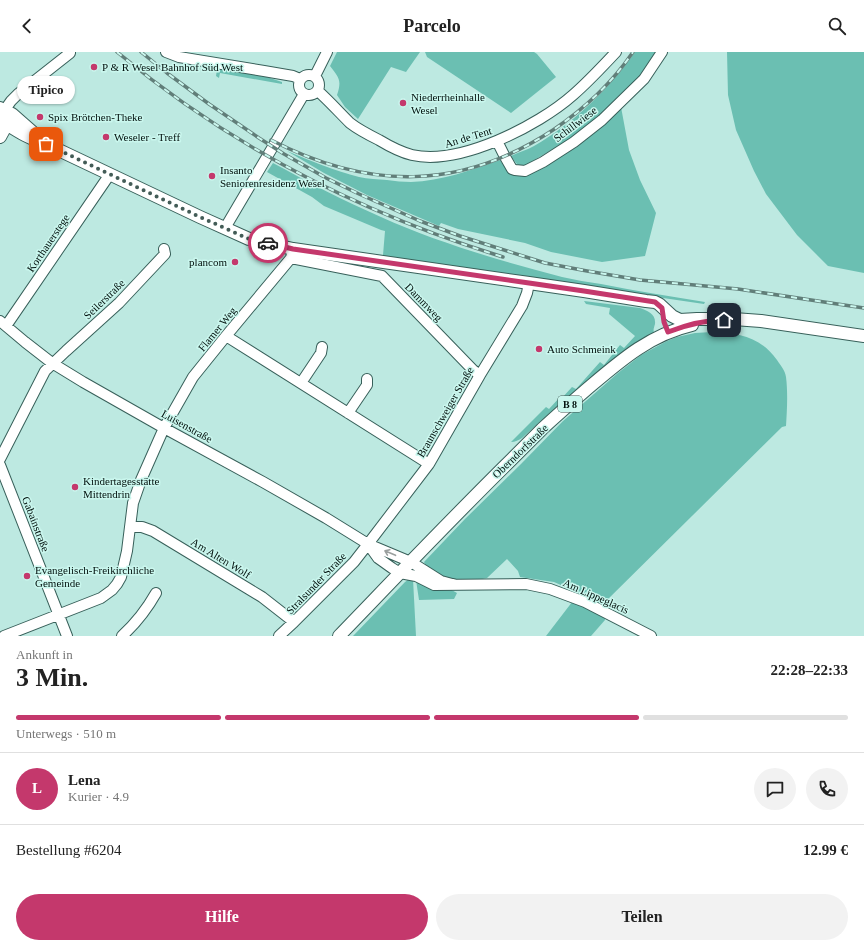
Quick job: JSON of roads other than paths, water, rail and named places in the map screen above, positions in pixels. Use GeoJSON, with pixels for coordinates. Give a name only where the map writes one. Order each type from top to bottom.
{"type":"FeatureCollection","features":[{"type":"Feature","properties":{"kind":"main road"},"geometry":{"type":"LineString","coordinates":[[0,136],[4,116],[46,144],[249,239],[292,254],[529,283],[646,300],[655,302],[680,320],[734,319]]}},
{"type":"Feature","properties":{"kind":"main road"},"geometry":{"type":"LineString","coordinates":[[662,308],[664,322],[668,332]]}},
{"type":"Feature","properties":{"kind":"main road","name":"B 8"},"geometry":{"type":"LineString","coordinates":[[734,319],[761,321],[864,336]]}},
{"type":"Feature","properties":{"kind":"main road","name":"Oberndorfstraße"},"geometry":{"type":"LineString","coordinates":[[339,636],[400,573],[414,565],[481,489],[541,430],[636,349],[657,337],[681,327],[713,320],[734,319]]}},
{"type":"Feature","properties":{"kind":"street"},"geometry":{"type":"LineString","coordinates":[[166,52],[179,57],[264,70],[293,76],[300,79]]}},
{"type":"Feature","properties":{"kind":"street"},"geometry":{"type":"LineString","coordinates":[[315,76],[327,52]]}},
{"type":"Feature","properties":{"kind":"street","name":"An de Tent"},"geometry":{"type":"LineString","coordinates":[[318,91],[355,127],[397,150],[411,155],[424,157],[444,157],[466,152],[497,141],[543,117],[572,96],[595,75],[616,52]]}},
{"type":"Feature","properties":{"kind":"street","name":"Schillwiese"},"geometry":{"type":"LineString","coordinates":[[497,141],[512,169],[525,171],[543,162],[574,142],[602,120],[644,79],[662,52]]}},
{"type":"Feature","properties":{"kind":"street"},"geometry":{"type":"LineString","coordinates":[[4,116],[26,88],[70,53]]}},
{"type":"Feature","properties":{"kind":"street"},"geometry":{"type":"LineString","coordinates":[[308,74],[315,76],[320,85],[318,91],[312,95],[304,94],[300,89],[300,79],[308,74]]}},
{"type":"Feature","properties":{"kind":"street"},"geometry":{"type":"LineString","coordinates":[[226,228],[304,94]]}},
{"type":"Feature","properties":{"kind":"street","name":"Korthauerstege"},"geometry":{"type":"LineString","coordinates":[[3,324],[110,174]]}},
{"type":"Feature","properties":{"kind":"street","name":"Seilerstraße"},"geometry":{"type":"LineString","coordinates":[[52,363],[119,303],[165,254],[164,249]]}},
{"type":"Feature","properties":{"kind":"street","name":"Flamer Weg"},"geometry":{"type":"LineString","coordinates":[[4,636],[101,598],[112,590],[117,584],[121,577],[126,558],[133,503],[141,480],[164,428],[193,377],[292,254]]}},
{"type":"Feature","properties":{"kind":"street","name":"Dammweg"},"geometry":{"type":"LineString","coordinates":[[292,254],[382,276],[473,370],[480,375]]}},
{"type":"Feature","properties":{"kind":"street","name":"Braunschweiger Straße"},"geometry":{"type":"LineString","coordinates":[[368,544],[429,464],[522,306],[529,283]]}},
{"type":"Feature","properties":{"kind":"street","name":"Luisenstraße"},"geometry":{"type":"LineString","coordinates":[[3,324],[52,363],[83,382],[263,482],[368,544],[414,565]]}},
{"type":"Feature","properties":{"kind":"street"},"geometry":{"type":"LineString","coordinates":[[226,336],[429,464]]}},
{"type":"Feature","properties":{"kind":"street"},"geometry":{"type":"LineString","coordinates":[[301,383],[321,353],[322,346]]}},
{"type":"Feature","properties":{"kind":"street"},"geometry":{"type":"LineString","coordinates":[[0,459],[45,371],[52,363]]}},
{"type":"Feature","properties":{"kind":"street"},"geometry":{"type":"LineString","coordinates":[[348,413],[367,385],[367,379]]}},
{"type":"Feature","properties":{"kind":"street","name":"Gabainstraße"},"geometry":{"type":"LineString","coordinates":[[0,465],[2,479],[67,636]]}},
{"type":"Feature","properties":{"kind":"street","name":"Am Alten Wolf"},"geometry":{"type":"LineString","coordinates":[[130,527],[142,527],[153,531],[262,597],[294,622]]}},
{"type":"Feature","properties":{"kind":"street","name":"Luisenstraße"},"geometry":{"type":"LineString","coordinates":[[368,544],[378,558],[400,573]]}},
{"type":"Feature","properties":{"kind":"street","name":"Stralsunder Straße"},"geometry":{"type":"LineString","coordinates":[[279,636],[354,562],[368,544]]}},
{"type":"Feature","properties":{"kind":"street","name":"Am Lippeglacis"},"geometry":{"type":"LineString","coordinates":[[414,565],[441,581],[456,585]]}},
{"type":"Feature","properties":{"kind":"street","name":"Am Lippeglacis"},"geometry":{"type":"LineString","coordinates":[[400,573],[416,576],[434,585],[526,584],[550,589],[585,602],[651,636]]}},
{"type":"Feature","properties":{"kind":"street"},"geometry":{"type":"LineString","coordinates":[[122,636],[150,604],[156,593]]}},
{"type":"Feature","properties":{"kind":"railway"},"geometry":{"type":"LineString","coordinates":[[117,52],[160,86],[205,118],[300,174],[349,198],[400,220],[451,240],[503,257]]}},
{"type":"Feature","properties":{"kind":"railway"},"geometry":{"type":"LineString","coordinates":[[141,52],[209,104],[284,154],[326,178],[359,194],[420,221],[460,236],[545,263],[587,271],[640,280],[738,289],[864,308]]}},
{"type":"Feature","properties":{"kind":"railway"},"geometry":{"type":"LineString","coordinates":[[271,140],[307,156],[343,168],[378,175],[414,177],[448,173],[483,164],[518,150],[553,130],[597,95],[607,85],[633,52]]}},
{"type":"Feature","properties":{"kind":"place","name":"P & R Wesel Bahnhof Süd West"},"geometry":{"type":"Point","coordinates":[94,67]}},
{"type":"Feature","properties":{"kind":"place","name":"Niederrheinhalle Wesel"},"geometry":{"type":"Point","coordinates":[403,103]}},
{"type":"Feature","properties":{"kind":"place","name":"Spix Brötchen-Theke"},"geometry":{"type":"Point","coordinates":[40,117]}},
{"type":"Feature","properties":{"kind":"place","name":"Weseler - Treff"},"geometry":{"type":"Point","coordinates":[106,137]}},
{"type":"Feature","properties":{"kind":"place","name":"Tipico"},"geometry":{"type":"Point","coordinates":[46,144]}},
{"type":"Feature","properties":{"kind":"place","name":"Insanto Seniorenresidenz Wesel"},"geometry":{"type":"Point","coordinates":[212,176]}},
{"type":"Feature","properties":{"kind":"place","name":"plancom"},"geometry":{"type":"Point","coordinates":[235,262]}},
{"type":"Feature","properties":{"kind":"place","name":"Auto Schmeink"},"geometry":{"type":"Point","coordinates":[539,349]}},
{"type":"Feature","properties":{"kind":"place","name":"Kindertagesstätte Mittendrin"},"geometry":{"type":"Point","coordinates":[75,487]}},
{"type":"Feature","properties":{"kind":"place","name":"Evangelisch-Freikirchliche Gemeinde"},"geometry":{"type":"Point","coordinates":[27,576]}}]}
